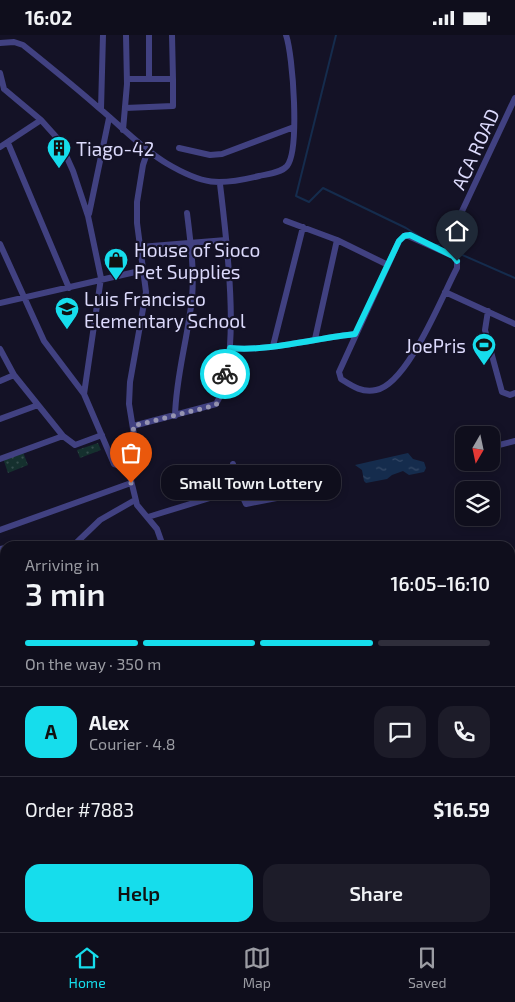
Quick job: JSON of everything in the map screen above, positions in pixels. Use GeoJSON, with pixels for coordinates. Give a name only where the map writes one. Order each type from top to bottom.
{"type":"FeatureCollection","features":[{"type":"Feature","properties":{"kind":"street"},"geometry":{"type":"LineString","coordinates":[[101,109],[103,35]]}},
{"type":"Feature","properties":{"kind":"street"},"geometry":{"type":"LineString","coordinates":[[122,130],[126,108],[126,35]]}},
{"type":"Feature","properties":{"kind":"street"},"geometry":{"type":"LineString","coordinates":[[149,35],[149,79]]}},
{"type":"Feature","properties":{"kind":"street"},"geometry":{"type":"LineString","coordinates":[[126,108],[173,107],[172,35]]}},
{"type":"Feature","properties":{"kind":"street"},"geometry":{"type":"LineString","coordinates":[[0,43],[14,42],[24,45],[101,109],[122,130],[166,163],[197,179],[220,184],[270,174],[285,168],[290,160],[294,127],[291,57],[286,35]]}},
{"type":"Feature","properties":{"kind":"street"},"geometry":{"type":"LineString","coordinates":[[0,73],[2,90],[42,120],[58,140],[73,171],[88,216],[101,279],[99,304],[84,394]]}},
{"type":"Feature","properties":{"kind":"street"},"geometry":{"type":"LineString","coordinates":[[127,79],[174,79]]}},
{"type":"Feature","properties":{"kind":"street","name":"ACA ROAD"},"geometry":{"type":"LineString","coordinates":[[447,253],[450,239],[515,98]]}},
{"type":"Feature","properties":{"kind":"street"},"geometry":{"type":"LineString","coordinates":[[88,216],[109,118]]}},
{"type":"Feature","properties":{"kind":"street"},"geometry":{"type":"LineString","coordinates":[[0,147],[42,120]]}},
{"type":"Feature","properties":{"kind":"street"},"geometry":{"type":"LineString","coordinates":[[179,148],[210,155],[222,155],[294,127]]}},
{"type":"Feature","properties":{"kind":"street"},"geometry":{"type":"LineString","coordinates":[[8,143],[69,288]]}},
{"type":"Feature","properties":{"kind":"street"},"geometry":{"type":"LineString","coordinates":[[148,150],[143,165],[137,202],[137,223],[146,292],[132,366],[129,395],[135,441],[128,468],[135,500],[140,510],[157,529],[161,541]]}},
{"type":"Feature","properties":{"kind":"street"},"geometry":{"type":"LineString","coordinates":[[133,426],[216,405],[221,396],[230,348],[226,241],[220,184]]}},
{"type":"Feature","properties":{"kind":"street"},"geometry":{"type":"LineString","coordinates":[[175,416],[177,375],[190,312],[193,278],[187,213]]}},
{"type":"Feature","properties":{"kind":"street"},"geometry":{"type":"LineString","coordinates":[[286,221],[337,240],[388,265]]}},
{"type":"Feature","properties":{"kind":"street"},"geometry":{"type":"LineString","coordinates":[[273,347],[303,227]]}},
{"type":"Feature","properties":{"kind":"street"},"geometry":{"type":"LineString","coordinates":[[406,235],[453,256],[457,261],[457,268],[420,343],[398,375],[384,387],[375,391],[357,389],[341,379],[340,373],[355,334],[388,265],[399,241],[406,235]]}},
{"type":"Feature","properties":{"kind":"street"},"geometry":{"type":"LineString","coordinates":[[315,339],[337,240]]}},
{"type":"Feature","properties":{"kind":"street"},"geometry":{"type":"LineString","coordinates":[[140,247],[226,241]]}},
{"type":"Feature","properties":{"kind":"street"},"geometry":{"type":"LineString","coordinates":[[0,244],[44,341],[84,394],[114,464],[128,468]]}},
{"type":"Feature","properties":{"kind":"street"},"geometry":{"type":"LineString","coordinates":[[0,303],[144,270]]}},
{"type":"Feature","properties":{"kind":"street"},"geometry":{"type":"LineString","coordinates":[[444,292],[515,324]]}},
{"type":"Feature","properties":{"kind":"street"},"geometry":{"type":"LineString","coordinates":[[488,311],[485,330],[502,392],[510,395],[515,393]]}},
{"type":"Feature","properties":{"kind":"street"},"geometry":{"type":"LineString","coordinates":[[230,348],[273,347],[355,334]]}},
{"type":"Feature","properties":{"kind":"street"},"geometry":{"type":"LineString","coordinates":[[0,349],[14,375],[63,436],[71,443],[78,445],[102,435]]}},
{"type":"Feature","properties":{"kind":"street"},"geometry":{"type":"LineString","coordinates":[[0,381],[14,375]]}},
{"type":"Feature","properties":{"kind":"street"},"geometry":{"type":"LineString","coordinates":[[0,419],[38,405]]}},
{"type":"Feature","properties":{"kind":"street"},"geometry":{"type":"LineString","coordinates":[[0,459],[63,436]]}},
{"type":"Feature","properties":{"kind":"street"},"geometry":{"type":"LineString","coordinates":[[500,445],[515,441]]}},
{"type":"Feature","properties":{"kind":"street"},"geometry":{"type":"LineString","coordinates":[[233,464],[238,489],[246,504],[292,495]]}},
{"type":"Feature","properties":{"kind":"street"},"geometry":{"type":"LineString","coordinates":[[0,530],[131,483]]}},
{"type":"Feature","properties":{"kind":"street"},"geometry":{"type":"LineString","coordinates":[[148,517],[238,489]]}},
{"type":"Feature","properties":{"kind":"street"},"geometry":{"type":"LineString","coordinates":[[78,541],[100,520],[135,500]]}},
{"type":"Feature","properties":{"kind":"green space"},"geometry":{"type":"Polygon","coordinates":[[[98,443],[101,450],[80,458],[77,450],[98,443]]]}},
{"type":"Feature","properties":{"kind":"green space"},"geometry":{"type":"Polygon","coordinates":[[[23,452],[28,465],[8,473],[3,458],[23,452]]]}},
{"type":"Feature","properties":{"kind":"water"},"geometry":{"type":"Polygon","coordinates":[[[408,453],[413,459],[424,462],[426,468],[424,472],[409,475],[403,471],[387,479],[366,483],[362,470],[355,465],[408,453]]]}},
{"type":"Feature","properties":{"kind":"waterway"},"geometry":{"type":"LineString","coordinates":[[336,35],[296,196],[309,202],[323,188],[406,228],[425,240]]}},
{"type":"Feature","properties":{"kind":"waterway"},"geometry":{"type":"LineString","coordinates":[[432,245],[439,245]]}},
{"type":"Feature","properties":{"kind":"waterway"},"geometry":{"type":"LineString","coordinates":[[451,250],[515,278]]}},
{"type":"Feature","properties":{"kind":"way so far"},"geometry":{"type":"LineString","coordinates":[[131,483],[128,468],[135,441],[133,426],[216,405],[221,396],[225,374]]}},
{"type":"Feature","properties":{"kind":"place","name":"Tiago-42"},"geometry":{"type":"Point","coordinates":[59,169]}},
{"type":"Feature","properties":{"kind":"place","name":"House of Sioco Pet Supplies"},"geometry":{"type":"Point","coordinates":[116,281]}},
{"type":"Feature","properties":{"kind":"place","name":"Luis Francisco Elementary School"},"geometry":{"type":"Point","coordinates":[67,330]}},
{"type":"Feature","properties":{"kind":"place","name":"JoePris"},"geometry":{"type":"Point","coordinates":[484,366]}},
{"type":"Feature","properties":{"kind":"place","name":"Small Town Lottery"},"geometry":{"type":"Point","coordinates":[131,483]}},
{"type":"Feature","properties":{"kind":"route"},"geometry":{"type":"LineString","coordinates":[[225,374],[230,348],[273,347],[355,334],[399,241],[406,235],[410,235],[453,256],[457,261]]}}]}
